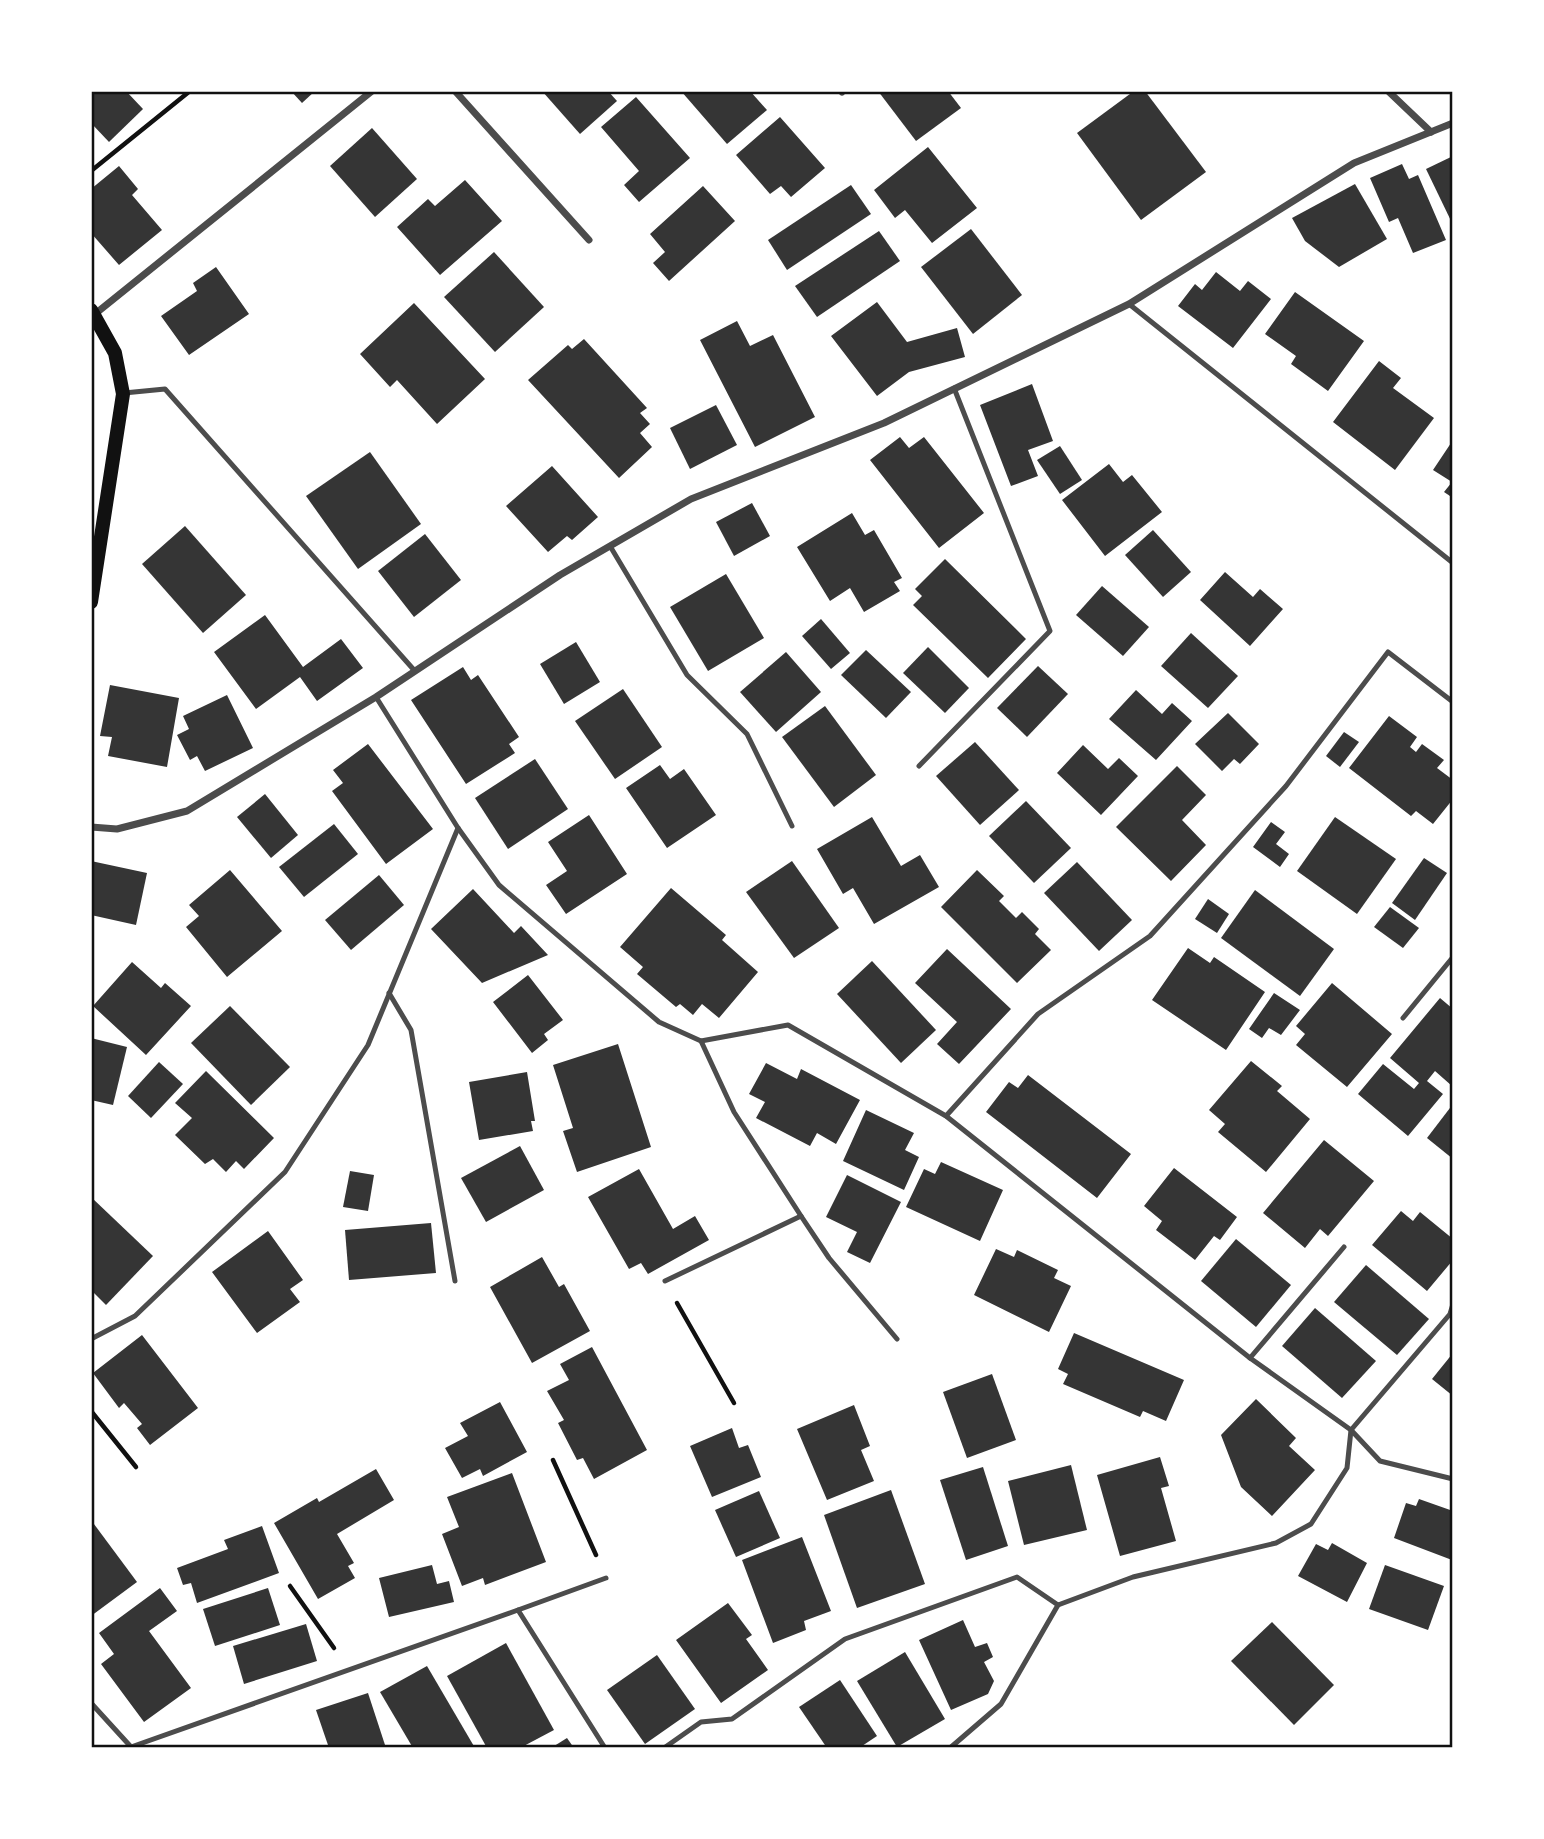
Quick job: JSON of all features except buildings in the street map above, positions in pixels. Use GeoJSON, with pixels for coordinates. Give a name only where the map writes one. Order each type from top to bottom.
{"type":"FeatureCollection","features":[{"type":"Feature","properties":{"kind":"main road"},"geometry":{"type":"LineString","coordinates":[[91,602],[123,394],[115,353],[93,312]]}},
{"type":"Feature","properties":{"kind":"street"},"geometry":{"type":"LineString","coordinates":[[93,312],[372,91]]}},
{"type":"Feature","properties":{"kind":"street"},"geometry":{"type":"LineString","coordinates":[[455,91],[589,240]]}},
{"type":"Feature","properties":{"kind":"street"},"geometry":{"type":"LineString","coordinates":[[1388,91],[1431,132]]}},
{"type":"Feature","properties":{"kind":"street"},"geometry":{"type":"LineString","coordinates":[[91,827],[117,829],[187,811],[376,697],[560,575],[691,499],[884,422],[1129,304],[1354,163],[1453,123]]}},
{"type":"Feature","properties":{"kind":"lane"},"geometry":{"type":"LineString","coordinates":[[1129,304],[1453,563]]}},
{"type":"Feature","properties":{"kind":"lane"},"geometry":{"type":"LineString","coordinates":[[919,766],[1050,631],[954,388]]}},
{"type":"Feature","properties":{"kind":"lane"},"geometry":{"type":"LineString","coordinates":[[123,394],[165,389],[414,670]]}},
{"type":"Feature","properties":{"kind":"lane"},"geometry":{"type":"LineString","coordinates":[[610,546],[687,675],[747,734],[792,826]]}},
{"type":"Feature","properties":{"kind":"lane"},"geometry":{"type":"LineString","coordinates":[[946,1116],[1038,1014],[1150,936],[1286,786],[1388,652],[1453,702]]}},
{"type":"Feature","properties":{"kind":"lane"},"geometry":{"type":"LineString","coordinates":[[376,697],[458,828],[499,885],[659,1022],[701,1041],[788,1025],[946,1116],[1250,1357],[1351,1430],[1380,1461],[1453,1479]]}},
{"type":"Feature","properties":{"kind":"lane"},"geometry":{"type":"LineString","coordinates":[[91,1339],[135,1316],[285,1172],[368,1045],[458,828]]}},
{"type":"Feature","properties":{"kind":"lane"},"geometry":{"type":"LineString","coordinates":[[1403,1018],[1453,957]]}},
{"type":"Feature","properties":{"kind":"lane"},"geometry":{"type":"LineString","coordinates":[[390,993],[411,1030],[455,1281]]}},
{"type":"Feature","properties":{"kind":"lane"},"geometry":{"type":"LineString","coordinates":[[701,1041],[734,1112],[801,1216],[829,1258],[897,1339]]}},
{"type":"Feature","properties":{"kind":"lane"},"geometry":{"type":"LineString","coordinates":[[665,1281],[801,1216]]}},
{"type":"Feature","properties":{"kind":"lane"},"geometry":{"type":"LineString","coordinates":[[1250,1357],[1344,1248]]}},
{"type":"Feature","properties":{"kind":"lane"},"geometry":{"type":"LineString","coordinates":[[950,1748],[1000,1704],[1058,1605],[1133,1577],[1276,1543],[1311,1524],[1347,1468],[1351,1430],[1450,1314],[1453,1304]]}},
{"type":"Feature","properties":{"kind":"lane"},"geometry":{"type":"LineString","coordinates":[[664,1748],[701,1722],[732,1719],[845,1639],[1017,1577],[1058,1605]]}},
{"type":"Feature","properties":{"kind":"lane"},"geometry":{"type":"LineString","coordinates":[[91,1703],[131,1748],[606,1578]]}},
{"type":"Feature","properties":{"kind":"lane"},"geometry":{"type":"LineString","coordinates":[[518,1610],[605,1748]]}},
{"type":"Feature","properties":{"kind":"path"},"geometry":{"type":"LineString","coordinates":[[91,171],[190,91]]}},
{"type":"Feature","properties":{"kind":"path"},"geometry":{"type":"LineString","coordinates":[[665,1281],[734,1403]]}},
{"type":"Feature","properties":{"kind":"path"},"geometry":{"type":"LineString","coordinates":[[91,1411],[136,1467]]}},
{"type":"Feature","properties":{"kind":"path"},"geometry":{"type":"LineString","coordinates":[[553,1460],[606,1578]]}},
{"type":"Feature","properties":{"kind":"path"},"geometry":{"type":"LineString","coordinates":[[290,1586],[350,1670]]}}]}
